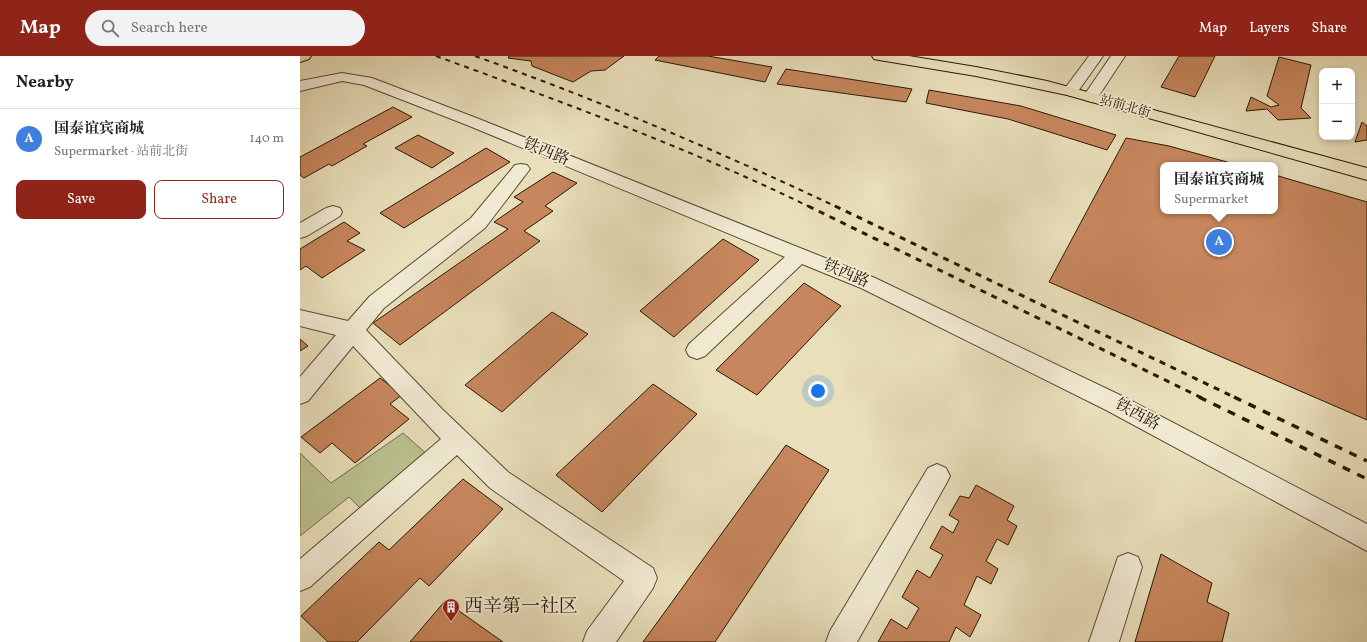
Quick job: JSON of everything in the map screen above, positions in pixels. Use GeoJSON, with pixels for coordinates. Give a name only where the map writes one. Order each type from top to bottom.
{"type":"FeatureCollection","features":[{"type":"Feature","properties":{"kind":"main road"},"geometry":{"type":"LineString","coordinates":[[300,58],[304,56]]}},
{"type":"Feature","properties":{"kind":"main road","name":"站前北街"},"geometry":{"type":"LineString","coordinates":[[879,56],[932,63],[1015,78],[1071,91],[1367,174]]}},
{"type":"Feature","properties":{"kind":"street"},"geometry":{"type":"LineString","coordinates":[[1071,91],[1096,56]]}},
{"type":"Feature","properties":{"kind":"street"},"geometry":{"type":"LineString","coordinates":[[1091,97],[1118,56]]}},
{"type":"Feature","properties":{"kind":"street","name":"铁西路"},"geometry":{"type":"LineString","coordinates":[[300,86],[342,77],[367,81],[474,122],[868,283],[1114,403],[1367,538]]}},
{"type":"Feature","properties":{"kind":"street"},"geometry":{"type":"LineString","coordinates":[[300,394],[377,302],[478,223],[521,169]]}},
{"type":"Feature","properties":{"kind":"street"},"geometry":{"type":"LineString","coordinates":[[300,231],[333,212]]}},
{"type":"Feature","properties":{"kind":"street"},"geometry":{"type":"LineString","coordinates":[[696,350],[799,255]]}},
{"type":"Feature","properties":{"kind":"street"},"geometry":{"type":"LineString","coordinates":[[300,318],[353,332],[499,480],[643,578],[598,642]]}},
{"type":"Feature","properties":{"kind":"street"},"geometry":{"type":"LineString","coordinates":[[300,577],[458,438]]}},
{"type":"Feature","properties":{"kind":"street"},"geometry":{"type":"LineString","coordinates":[[841,642],[937,476]]}},
{"type":"Feature","properties":{"kind":"street"},"geometry":{"type":"LineString","coordinates":[[1104,642],[1128,567]]}},
{"type":"Feature","properties":{"kind":"green space"},"geometry":{"type":"Polygon","coordinates":[[[403,433],[428,455],[366,514],[349,497],[300,536],[300,453],[331,483],[403,433]]]}},
{"type":"Feature","properties":{"kind":"building"},"geometry":{"type":"Polygon","coordinates":[[[509,56],[624,56],[605,70],[591,71],[573,82],[532,66],[531,61],[508,58],[509,56]]]}},
{"type":"Feature","properties":{"kind":"building"},"geometry":{"type":"Polygon","coordinates":[[[659,56],[708,56],[772,67],[765,82],[655,60],[659,56]]]}},
{"type":"Feature","properties":{"kind":"building"},"geometry":{"type":"Polygon","coordinates":[[[1179,56],[1215,56],[1195,97],[1161,87],[1179,56]]]}},
{"type":"Feature","properties":{"kind":"building"},"geometry":{"type":"Polygon","coordinates":[[[1279,57],[1311,65],[1301,108],[1311,118],[1278,120],[1267,109],[1246,111],[1251,97],[1271,107],[1279,105],[1267,96],[1279,57]]]}},
{"type":"Feature","properties":{"kind":"building"},"geometry":{"type":"Polygon","coordinates":[[[786,69],[912,89],[906,102],[777,84],[786,69]]]}},
{"type":"Feature","properties":{"kind":"building"},"geometry":{"type":"Polygon","coordinates":[[[929,90],[1021,106],[1116,135],[1107,150],[1008,119],[926,103],[929,90]]]}},
{"type":"Feature","properties":{"kind":"building"},"geometry":{"type":"Polygon","coordinates":[[[393,107],[412,117],[363,144],[367,146],[332,166],[329,164],[304,178],[300,175],[300,157],[393,107]]]}},
{"type":"Feature","properties":{"kind":"building"},"geometry":{"type":"Polygon","coordinates":[[[1362,122],[1367,126],[1367,140],[1355,142],[1362,122]]]}},
{"type":"Feature","properties":{"kind":"building"},"geometry":{"type":"Polygon","coordinates":[[[418,135],[454,153],[432,168],[395,148],[418,135]]]}},
{"type":"Feature","properties":{"kind":"building"},"geometry":{"type":"Polygon","coordinates":[[[1126,138],[1169,146],[1227,162],[1160,162],[1160,214],[1278,214],[1278,176],[1367,202],[1367,420],[1049,282],[1126,138]]]}},
{"type":"Feature","properties":{"kind":"building"},"geometry":{"type":"Polygon","coordinates":[[[486,148],[510,162],[404,228],[380,213],[486,148]]]}},
{"type":"Feature","properties":{"kind":"building"},"geometry":{"type":"Polygon","coordinates":[[[553,172],[577,183],[545,206],[553,211],[524,231],[540,241],[400,345],[373,323],[508,229],[494,222],[523,202],[514,197],[553,172]]]}},
{"type":"Feature","properties":{"kind":"building"},"geometry":{"type":"Polygon","coordinates":[[[344,222],[360,233],[347,241],[365,250],[322,278],[306,266],[300,270],[300,249],[344,222]]]}},
{"type":"Feature","properties":{"kind":"building"},"geometry":{"type":"Polygon","coordinates":[[[723,239],[759,260],[674,337],[640,311],[723,239]]]}},
{"type":"Feature","properties":{"kind":"building"},"geometry":{"type":"Polygon","coordinates":[[[804,283],[841,306],[757,395],[716,370],[804,283]]]}},
{"type":"Feature","properties":{"kind":"building"},"geometry":{"type":"Polygon","coordinates":[[[552,312],[588,334],[502,412],[465,385],[552,312]]]}},
{"type":"Feature","properties":{"kind":"building"},"geometry":{"type":"Polygon","coordinates":[[[300,339],[308,346],[300,351],[300,339]]]}},
{"type":"Feature","properties":{"kind":"building"},"geometry":{"type":"Polygon","coordinates":[[[380,378],[402,395],[390,404],[409,419],[355,463],[332,443],[320,453],[301,437],[380,378]]]}},
{"type":"Feature","properties":{"kind":"building"},"geometry":{"type":"Polygon","coordinates":[[[653,384],[697,414],[602,512],[556,475],[653,384]]]}},
{"type":"Feature","properties":{"kind":"building"},"geometry":{"type":"Polygon","coordinates":[[[786,445],[829,470],[715,642],[643,642],[786,445]]]}},
{"type":"Feature","properties":{"kind":"building"},"geometry":{"type":"Polygon","coordinates":[[[463,479],[503,509],[429,586],[420,578],[357,642],[328,642],[301,616],[379,542],[389,550],[463,479]]]}},
{"type":"Feature","properties":{"kind":"building"},"geometry":{"type":"Polygon","coordinates":[[[976,485],[1014,506],[1007,520],[1017,526],[1008,545],[997,539],[986,561],[998,569],[991,584],[977,576],[964,605],[981,615],[970,637],[956,627],[949,642],[878,642],[891,619],[907,629],[919,608],[902,597],[917,570],[930,578],[943,555],[930,548],[942,526],[953,533],[959,521],[949,515],[960,496],[969,498],[976,485]]]}},
{"type":"Feature","properties":{"kind":"building"},"geometry":{"type":"Polygon","coordinates":[[[1161,554],[1212,583],[1207,602],[1229,613],[1222,642],[1135,642],[1161,554]]]}},
{"type":"Feature","properties":{"kind":"building","name":"西辛第一社区"},"geometry":{"type":"Polygon","coordinates":[[[445,601],[503,642],[410,642],[445,601]]]}},
{"type":"Feature","properties":{"kind":"railway"},"geometry":{"type":"LineString","coordinates":[[436,56],[578,108],[672,145],[764,185],[810,207]]}},
{"type":"Feature","properties":{"kind":"railway"},"geometry":{"type":"LineString","coordinates":[[475,56],[567,90],[658,127],[837,207]]}},
{"type":"Feature","properties":{"kind":"railway"},"geometry":{"type":"LineString","coordinates":[[808,206],[1202,398]]}},
{"type":"Feature","properties":{"kind":"railway"},"geometry":{"type":"LineString","coordinates":[[835,206],[1236,398]]}},
{"type":"Feature","properties":{"kind":"railway"},"geometry":{"type":"LineString","coordinates":[[1199,397],[1367,479]]}},
{"type":"Feature","properties":{"kind":"railway"},"geometry":{"type":"LineString","coordinates":[[1234,397],[1367,461]]}},
{"type":"Feature","properties":{"kind":"place","name":"国泰谊宾商城"},"geometry":{"type":"Point","coordinates":[1219,242]}},
{"type":"Feature","properties":{"kind":"place","name":"西辛第一社区"},"geometry":{"type":"Point","coordinates":[451,622]}}]}
